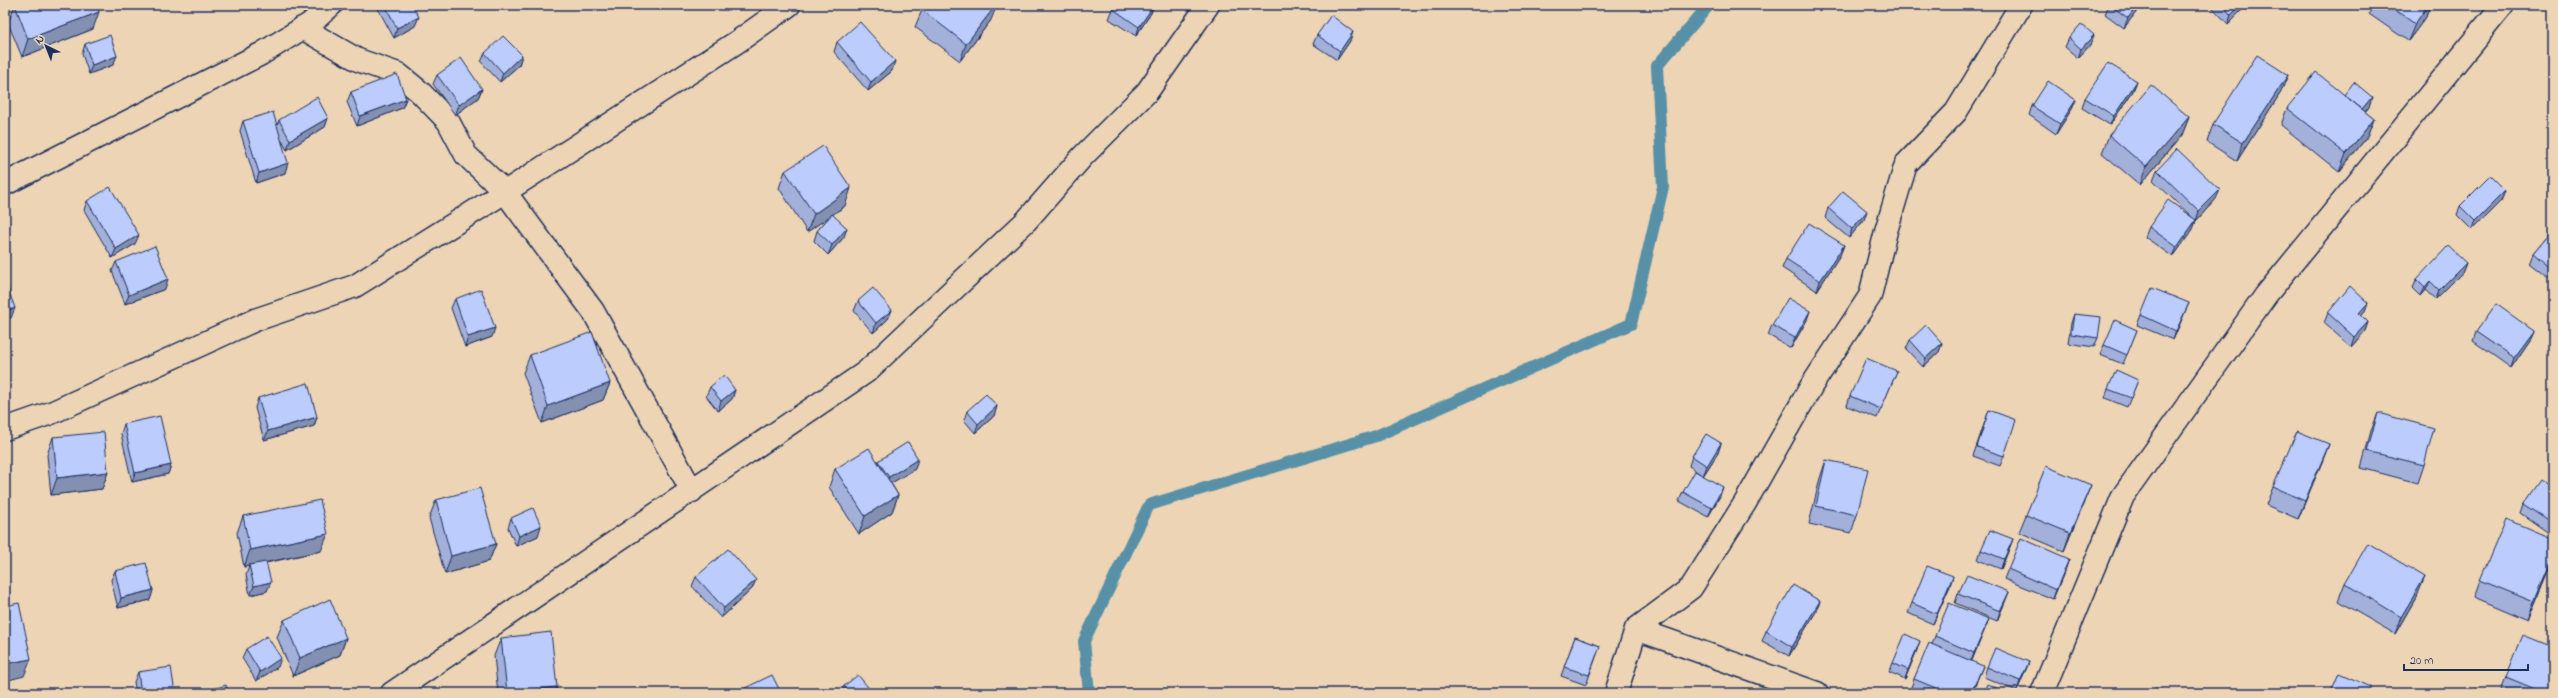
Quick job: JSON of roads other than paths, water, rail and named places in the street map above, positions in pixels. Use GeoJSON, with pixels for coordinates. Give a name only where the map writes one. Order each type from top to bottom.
{"type":"FeatureCollection","features":[{"type":"Feature","properties":{"kind":"street"},"geometry":{"type":"LineString","coordinates":[[5,184],[261,54],[302,28],[331,5]]}},
{"type":"Feature","properties":{"kind":"street"},"geometry":{"type":"LineString","coordinates":[[5,429],[51,413],[255,320],[355,286],[505,192],[737,42],[789,5]]}},
{"type":"Feature","properties":{"kind":"street"},"geometry":{"type":"LineString","coordinates":[[392,693],[866,372],[1026,221],[1083,156],[1147,92],[1208,5]]}},
{"type":"Feature","properties":{"kind":"street"},"geometry":{"type":"LineString","coordinates":[[1616,693],[1636,629],[1691,588],[1745,503],[1812,385],[1870,296],[1886,231],[1906,164],[1956,112],[2021,5]]}},
{"type":"Feature","properties":{"kind":"street"},"geometry":{"type":"LineString","coordinates":[[2042,693],[2123,496],[2266,295],[2503,5]]}},
{"type":"Feature","properties":{"kind":"street"},"geometry":{"type":"LineString","coordinates":[[302,28],[358,60],[398,74],[420,92],[448,121],[466,155],[505,192],[594,311],[692,491]]}},
{"type":"Feature","properties":{"kind":"street"},"geometry":{"type":"LineString","coordinates":[[1636,629],[1817,693]]}},
{"type":"Feature","properties":{"kind":"waterway"},"geometry":{"type":"LineString","coordinates":[[1089,693],[1084,641],[1149,505],[1376,436],[1631,324],[1663,187],[1657,66],[1709,5]]}}]}
